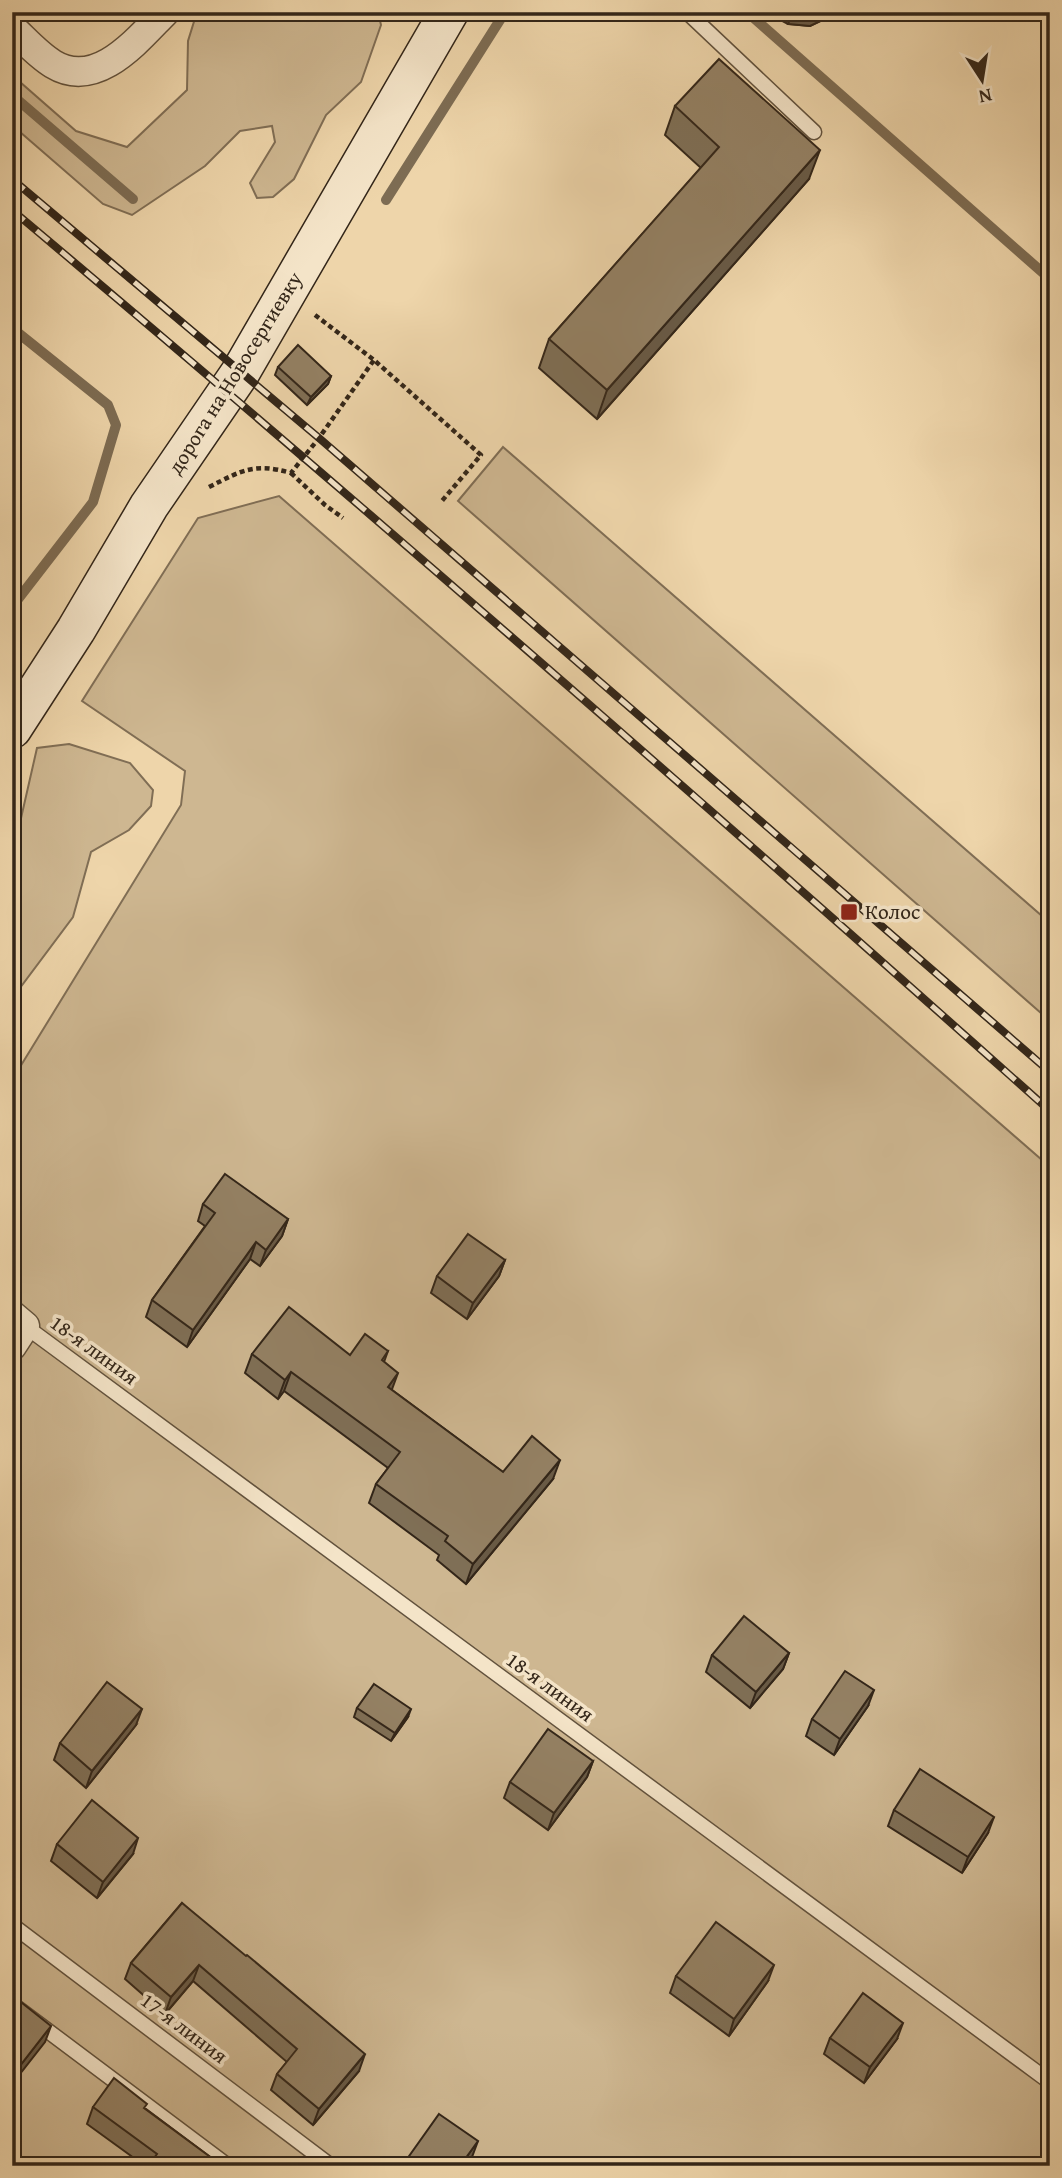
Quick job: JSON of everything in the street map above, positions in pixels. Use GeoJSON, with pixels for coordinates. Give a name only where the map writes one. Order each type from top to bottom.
{"type":"FeatureCollection","features":[{"type":"Feature","properties":{"kind":"street"},"geometry":{"type":"LineString","coordinates":[[12,28],[54,65],[72,71],[88,71],[107,65],[132,45],[165,12]]}},
{"type":"Feature","properties":{"kind":"street","name":"дорога на Новосергиевку"},"geometry":{"type":"LineString","coordinates":[[12,729],[76,630],[149,506],[240,373],[449,12]]}},
{"type":"Feature","properties":{"kind":"lane"},"geometry":{"type":"LineString","coordinates":[[687,12],[814,132]]}},
{"type":"Feature","properties":{"kind":"lane","name":"18-я линия"},"geometry":{"type":"LineString","coordinates":[[17,1329],[1050,2082]]}},
{"type":"Feature","properties":{"kind":"lane","name":"17-я линия"},"geometry":{"type":"LineString","coordinates":[[12,1925],[331,2166]]}},
{"type":"Feature","properties":{"kind":"lane"},"geometry":{"type":"LineString","coordinates":[[12,2004],[228,2166]]}},
{"type":"Feature","properties":{"kind":"path"},"geometry":{"type":"LineString","coordinates":[[287,293],[374,360],[481,455],[441,502]]}},
{"type":"Feature","properties":{"kind":"path"},"geometry":{"type":"LineString","coordinates":[[291,473],[374,360]]}},
{"type":"Feature","properties":{"kind":"path"},"geometry":{"type":"LineString","coordinates":[[149,506],[178,509],[197,493],[250,468],[271,467],[291,473],[325,505],[344,518]]}},
{"type":"Feature","properties":{"kind":"shaded area"},"geometry":{"type":"Polygon","coordinates":[[[197,12],[378,12],[381,25],[361,82],[326,115],[294,179],[273,197],[257,198],[250,183],[275,142],[272,126],[240,131],[205,166],[132,215],[103,204],[12,125],[12,75],[76,131],[127,147],[187,90],[188,41],[197,12]]]}},
{"type":"Feature","properties":{"kind":"shaded area"},"geometry":{"type":"Polygon","coordinates":[[[503,447],[1050,923],[1050,1021],[458,501],[503,447]]]}},
{"type":"Feature","properties":{"kind":"shaded area"},"geometry":{"type":"Polygon","coordinates":[[[279,496],[1050,1167],[1050,2166],[12,2166],[12,1080],[181,805],[185,771],[82,701],[198,518],[279,496]]]}},
{"type":"Feature","properties":{"kind":"shaded area"},"geometry":{"type":"Polygon","coordinates":[[[69,744],[130,763],[153,790],[151,806],[129,830],[91,852],[73,917],[20,988],[12,1017],[12,835],[19,827],[37,748],[69,744]]]}},
{"type":"Feature","properties":{"kind":"building"},"geometry":{"type":"Polygon","coordinates":[[[719,59],[820,150],[607,390],[549,339],[719,147],[675,106],[719,59]]]}},
{"type":"Feature","properties":{"kind":"building"},"geometry":{"type":"Polygon","coordinates":[[[298,345],[331,376],[311,397],[278,367],[298,345]]]}},
{"type":"Feature","properties":{"kind":"building"},"geometry":{"type":"Polygon","coordinates":[[[225,1174],[288,1219],[266,1250],[256,1242],[193,1330],[152,1300],[215,1213],[203,1204],[225,1174]]]}},
{"type":"Feature","properties":{"kind":"building"},"geometry":{"type":"Polygon","coordinates":[[[468,1234],[505,1260],[473,1303],[437,1276],[468,1234]]]}},
{"type":"Feature","properties":{"kind":"building"},"geometry":{"type":"Polygon","coordinates":[[[289,1307],[350,1355],[365,1334],[388,1351],[382,1360],[398,1373],[388,1387],[503,1472],[532,1436],[560,1460],[473,1564],[445,1541],[448,1536],[376,1484],[400,1452],[291,1372],[285,1380],[252,1354],[289,1307]]]}},
{"type":"Feature","properties":{"kind":"building"},"geometry":{"type":"Polygon","coordinates":[[[744,1616],[789,1653],[756,1692],[712,1655],[744,1616]]]}},
{"type":"Feature","properties":{"kind":"building"},"geometry":{"type":"Polygon","coordinates":[[[845,1671],[874,1690],[840,1739],[812,1719],[845,1671]]]}},
{"type":"Feature","properties":{"kind":"building"},"geometry":{"type":"Polygon","coordinates":[[[107,1682],[142,1709],[92,1771],[60,1743],[107,1682]]]}},
{"type":"Feature","properties":{"kind":"building"},"geometry":{"type":"Polygon","coordinates":[[[374,1684],[411,1709],[395,1733],[357,1708],[374,1684]]]}},
{"type":"Feature","properties":{"kind":"building"},"geometry":{"type":"Polygon","coordinates":[[[548,1729],[593,1761],[554,1813],[510,1782],[548,1729]]]}},
{"type":"Feature","properties":{"kind":"building"},"geometry":{"type":"Polygon","coordinates":[[[920,1769],[994,1817],[968,1857],[894,1810],[920,1769]]]}},
{"type":"Feature","properties":{"kind":"building"},"geometry":{"type":"Polygon","coordinates":[[[92,1800],[138,1838],[103,1882],[57,1844],[92,1800]]]}},
{"type":"Feature","properties":{"kind":"building"},"geometry":{"type":"Polygon","coordinates":[[[182,1903],[365,2054],[319,2109],[277,2074],[297,2049],[199,1965],[171,1997],[131,1963],[182,1903]]]}},
{"type":"Feature","properties":{"kind":"building"},"geometry":{"type":"Polygon","coordinates":[[[716,1922],[774,1965],[734,2019],[676,1976],[716,1922]]]}},
{"type":"Feature","properties":{"kind":"building"},"geometry":{"type":"Polygon","coordinates":[[[863,1993],[903,2023],[870,2067],[830,2038],[863,1993]]]}},
{"type":"Feature","properties":{"kind":"building"},"geometry":{"type":"Polygon","coordinates":[[[12,1995],[51,2026],[12,2076],[12,1995]]]}},
{"type":"Feature","properties":{"kind":"building"},"geometry":{"type":"Polygon","coordinates":[[[114,2078],[147,2104],[144,2108],[213,2159],[209,2164],[212,2166],[148,2166],[157,2154],[93,2107],[114,2078]]]}},
{"type":"Feature","properties":{"kind":"building"},"geometry":{"type":"Polygon","coordinates":[[[439,2114],[478,2141],[460,2166],[417,2166],[407,2159],[439,2114]]]}},
{"type":"Feature","properties":{"kind":"waterway"},"geometry":{"type":"LineString","coordinates":[[386,200],[505,12]]}},
{"type":"Feature","properties":{"kind":"waterway"},"geometry":{"type":"LineString","coordinates":[[747,12],[1050,279]]}},
{"type":"Feature","properties":{"kind":"waterway"},"geometry":{"type":"LineString","coordinates":[[12,95],[133,199]]}},
{"type":"Feature","properties":{"kind":"waterway"},"geometry":{"type":"LineString","coordinates":[[12,328],[108,405],[116,425],[93,502],[12,607]]}},
{"type":"Feature","properties":{"kind":"railway"},"geometry":{"type":"LineString","coordinates":[[12,179],[319,438],[1050,1072]]}},
{"type":"Feature","properties":{"kind":"railway"},"geometry":{"type":"LineString","coordinates":[[12,210],[534,657],[1050,1111]]}},
{"type":"Feature","properties":{"kind":"place","name":"Колос"},"geometry":{"type":"Point","coordinates":[849,912]}}]}
